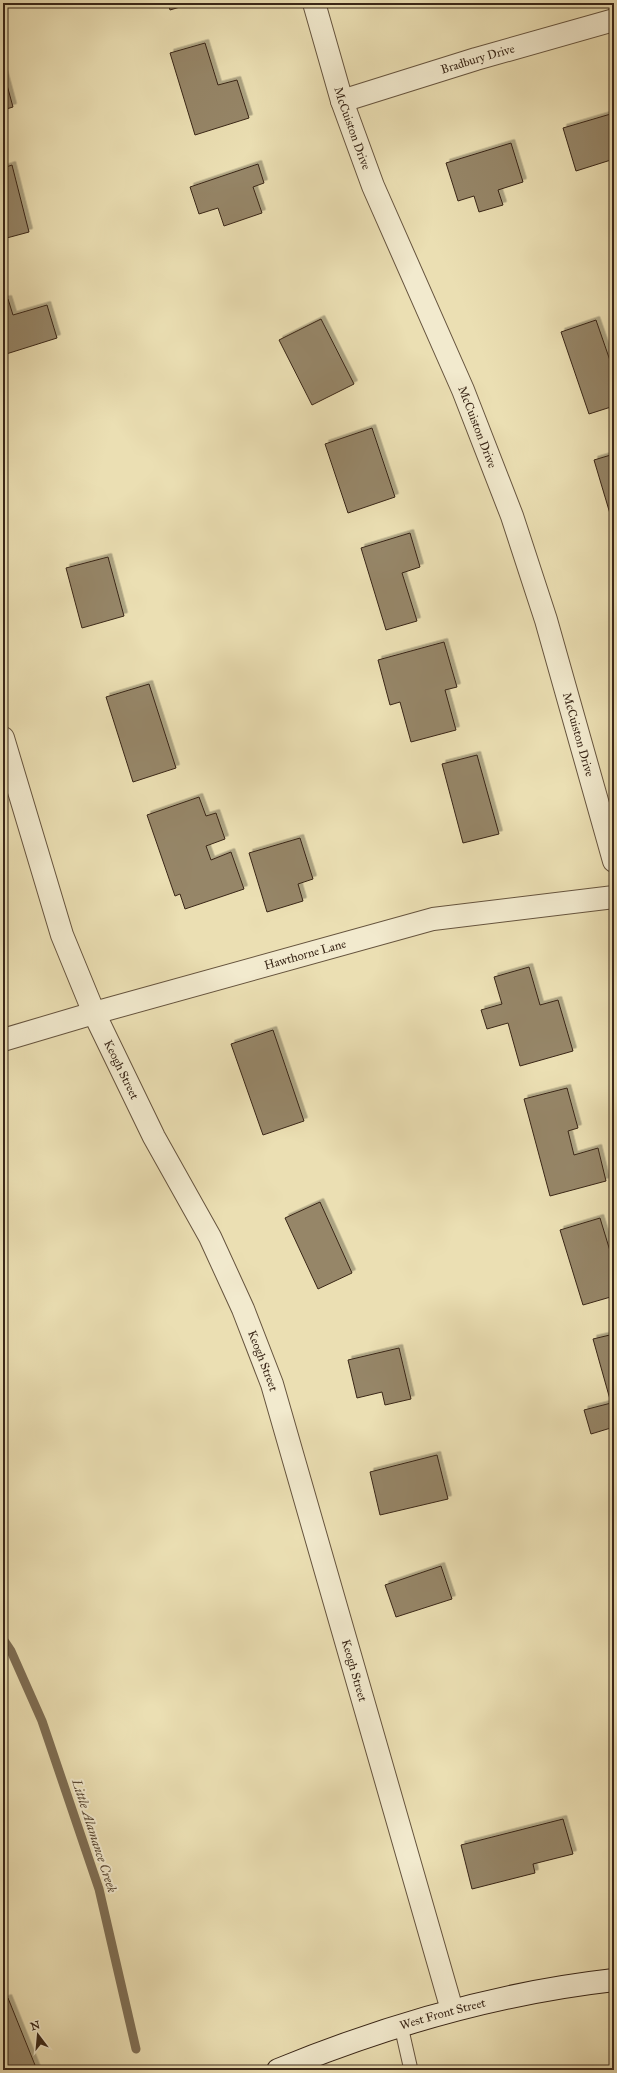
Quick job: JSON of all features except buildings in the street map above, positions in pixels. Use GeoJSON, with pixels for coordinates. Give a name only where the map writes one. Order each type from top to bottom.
{"type":"FeatureCollection","features":[{"type":"Feature","properties":{"kind":"street","name":"McCuiston Drive"},"geometry":{"type":"LineString","coordinates":[[314,3],[342,101],[373,186],[463,390],[512,516],[546,620],[614,861]]}},
{"type":"Feature","properties":{"kind":"street","name":"Bradbury Drive"},"geometry":{"type":"LineString","coordinates":[[342,101],[476,59],[614,20]]}},
{"type":"Feature","properties":{"kind":"street","name":"Keogh Street"},"geometry":{"type":"LineString","coordinates":[[3,738],[62,935],[94,1013],[154,1137],[210,1236],[243,1309],[272,1384],[452,2010]]}},
{"type":"Feature","properties":{"kind":"street","name":"Hawthorne Lane"},"geometry":{"type":"LineString","coordinates":[[3,1040],[94,1013],[433,919],[614,897]]}},
{"type":"Feature","properties":{"kind":"street","name":"West Front Street"},"geometry":{"type":"LineString","coordinates":[[278,2070],[401,2026],[452,2010],[517,1995],[614,1980]]}},
{"type":"Feature","properties":{"kind":"lane"},"geometry":{"type":"LineString","coordinates":[[401,2026],[411,2070]]}},
{"type":"Feature","properties":{"kind":"waterway","name":"Little Alamance Creek"},"geometry":{"type":"LineString","coordinates":[[3,1639],[11,1651],[42,1721],[99,1889],[136,2049]]}}]}
